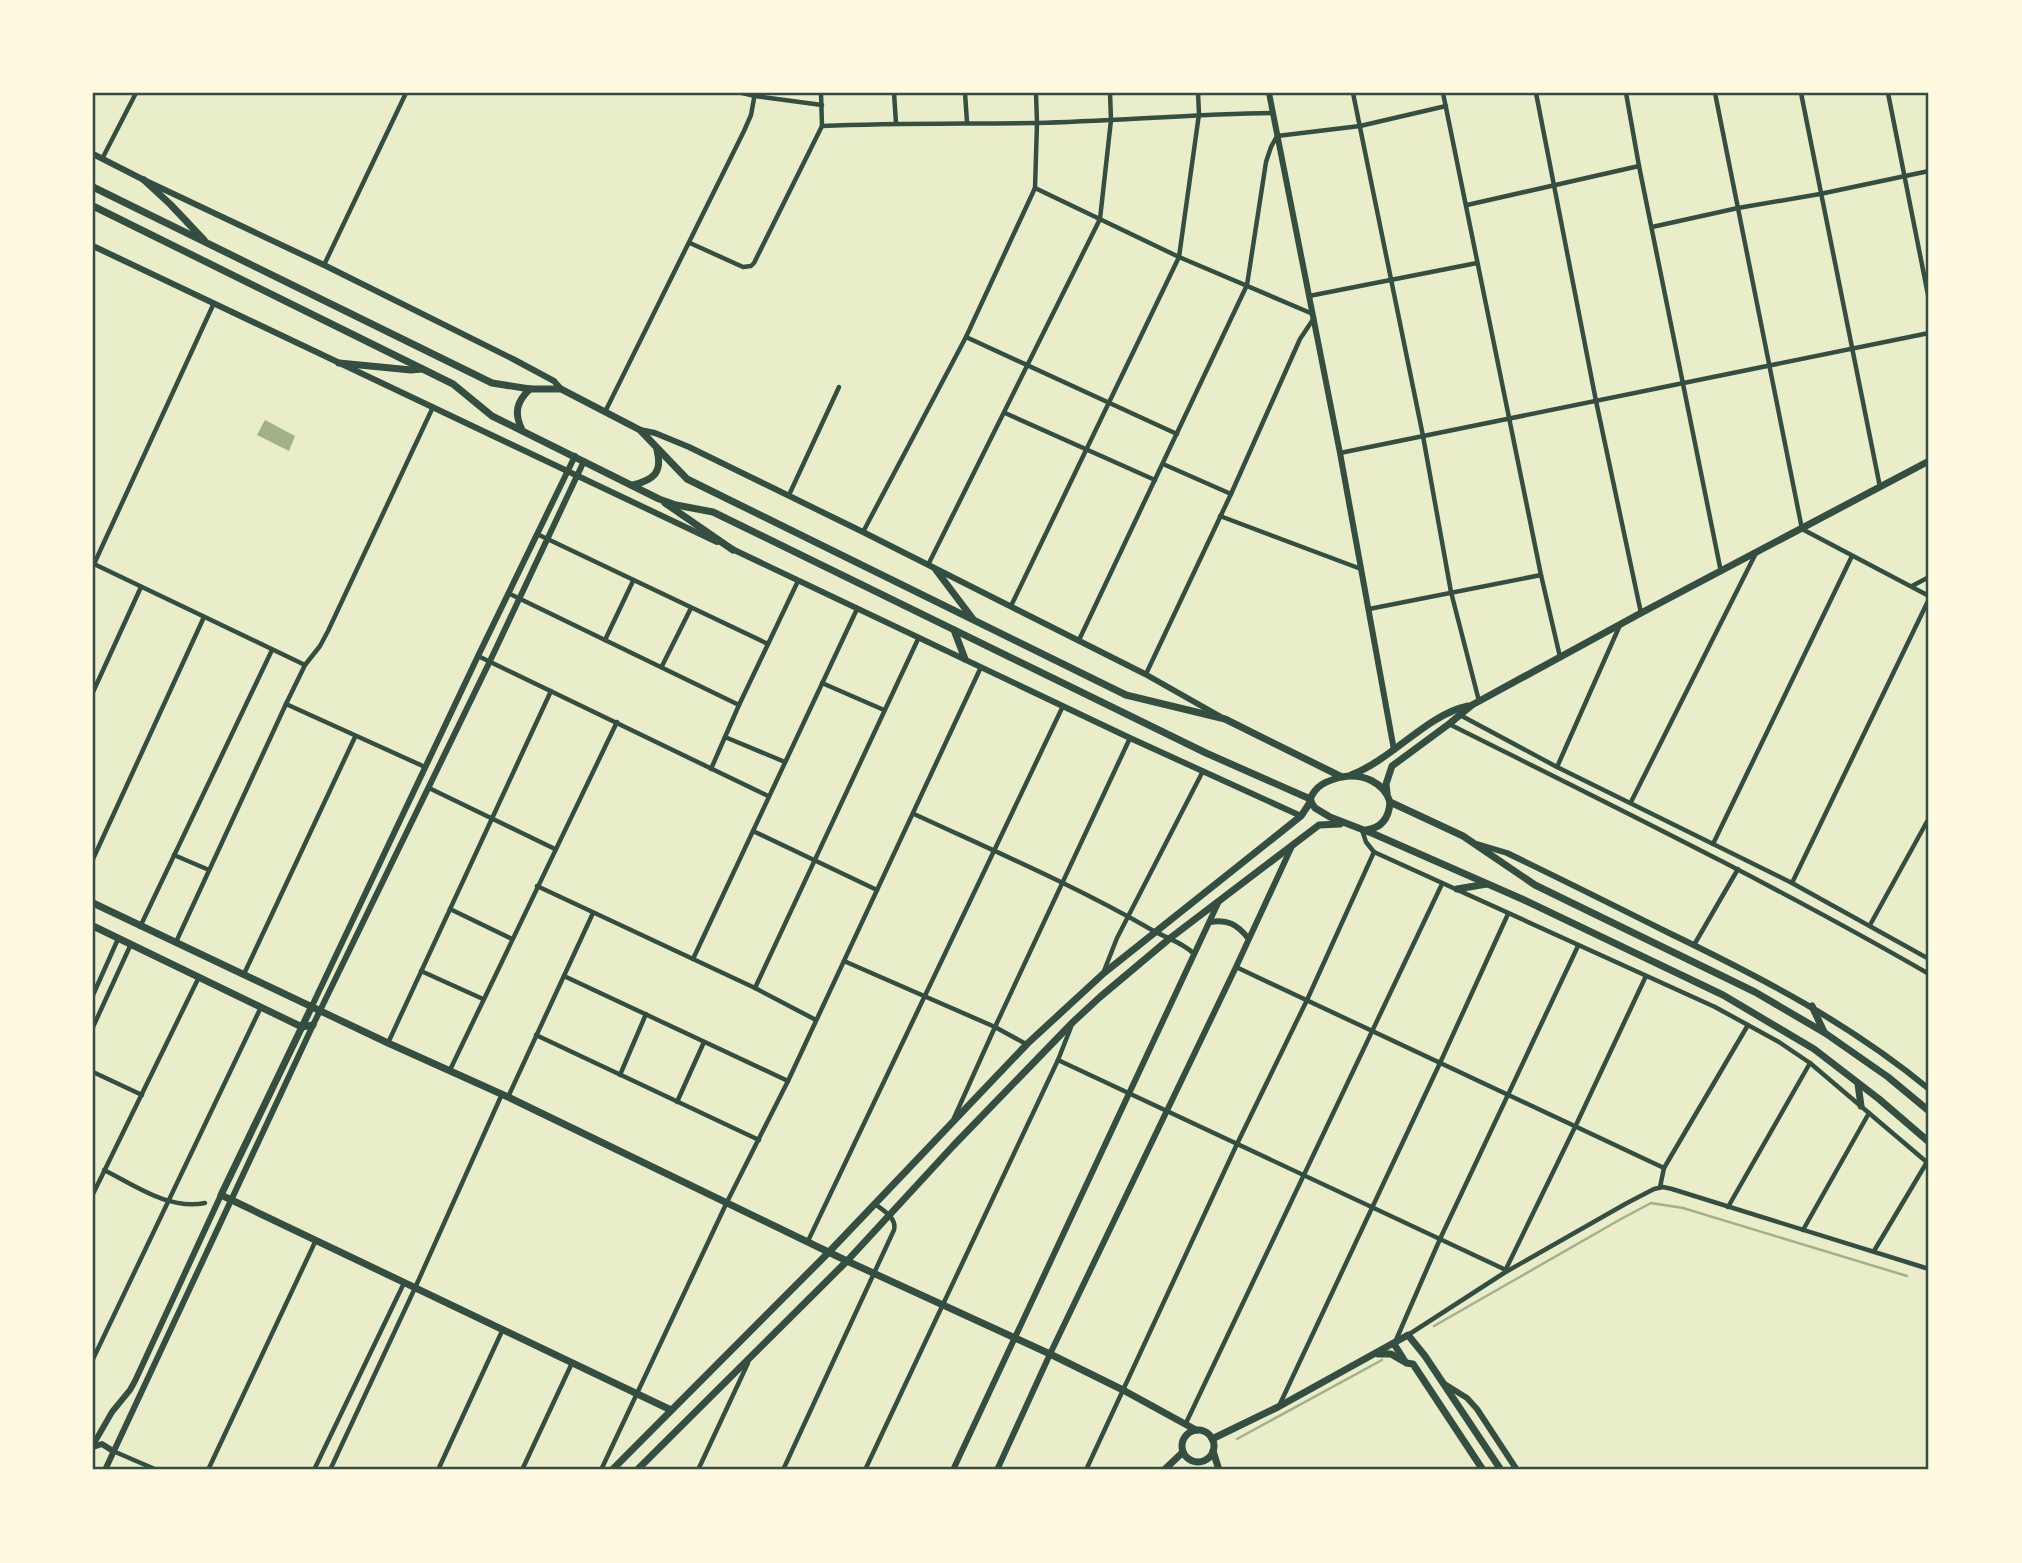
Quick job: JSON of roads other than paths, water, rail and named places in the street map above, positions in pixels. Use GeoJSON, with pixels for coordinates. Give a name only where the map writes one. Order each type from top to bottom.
{"type":"FeatureCollection","features":[{"type":"Feature","properties":{"kind":"main road"},"geometry":{"type":"LineString","coordinates":[[144,180],[207,243]]}},
{"type":"Feature","properties":{"kind":"main road"},"geometry":{"type":"LineString","coordinates":[[93,187],[492,383],[530,389],[561,389],[640,430],[687,479],[1126,695],[1225,719],[1342,777]]}},
{"type":"Feature","properties":{"kind":"main road"},"geometry":{"type":"LineString","coordinates":[[93,206],[453,384],[492,416],[659,499],[733,550]]}},
{"type":"Feature","properties":{"kind":"main road"},"geometry":{"type":"LineString","coordinates":[[339,363],[423,369]]}},
{"type":"Feature","properties":{"kind":"main road"},"geometry":{"type":"LineString","coordinates":[[522,430],[517,406],[530,389]]}},
{"type":"Feature","properties":{"kind":"main road"},"geometry":{"type":"LineString","coordinates":[[632,485],[648,481],[656,474],[659,455],[656,446]]}},
{"type":"Feature","properties":{"kind":"main road"},"geometry":{"type":"LineString","coordinates":[[1362,830],[1375,829],[1388,815],[1390,803],[1386,784],[1392,766],[1475,703],[1929,461]]}},
{"type":"Feature","properties":{"kind":"main road"},"geometry":{"type":"LineString","coordinates":[[659,499],[713,512],[1206,753],[1311,801],[1321,813],[1487,884],[1723,995],[1814,1049],[1927,1137]]}},
{"type":"Feature","properties":{"kind":"main road"},"geometry":{"type":"LineString","coordinates":[[936,570],[976,622]]}},
{"type":"Feature","properties":{"kind":"main road"},"geometry":{"type":"LineString","coordinates":[[953,629],[965,659]]}},
{"type":"Feature","properties":{"kind":"main road"},"geometry":{"type":"LineString","coordinates":[[612,1470],[829,1252],[1027,1044],[1104,973],[1301,816],[1311,801],[1314,790],[1319,786],[1364,770],[1444,715],[1456,708],[1475,703]]}},
{"type":"Feature","properties":{"kind":"main road"},"geometry":{"type":"LineString","coordinates":[[1352,775],[1379,785],[1387,793]]}},
{"type":"Feature","properties":{"kind":"main road"},"geometry":{"type":"LineString","coordinates":[[1390,803],[1476,844],[1535,885],[1731,979],[1825,1033],[1888,1077],[1929,1111]]}},
{"type":"Feature","properties":{"kind":"main road"},"geometry":{"type":"LineString","coordinates":[[637,1470],[847,1261],[953,1146],[1100,997],[1169,939],[1319,825],[1349,826]]}},
{"type":"Feature","properties":{"kind":"main road"},"geometry":{"type":"LineString","coordinates":[[1457,890],[1487,884]]}},
{"type":"Feature","properties":{"kind":"main road"},"geometry":{"type":"LineString","coordinates":[[93,903],[388,1043],[505,1095],[847,1261],[1123,1390],[1196,1430],[1206,1432],[1212,1439],[1219,1470]]}},
{"type":"Feature","properties":{"kind":"main road"},"geometry":{"type":"LineString","coordinates":[[94,929],[131,944],[302,1027],[313,1025]]}},
{"type":"Feature","properties":{"kind":"main road"},"geometry":{"type":"LineString","coordinates":[[312,1006],[221,1195],[671,1410]]}},
{"type":"Feature","properties":{"kind":"main road"},"geometry":{"type":"LineString","coordinates":[[1812,1006],[1825,1033]]}},
{"type":"Feature","properties":{"kind":"main road"},"geometry":{"type":"LineString","coordinates":[[1858,1083],[1861,1106]]}},
{"type":"Feature","properties":{"kind":"main road"},"geometry":{"type":"LineString","coordinates":[[772,1308],[785,1322]]}},
{"type":"Feature","properties":{"kind":"main road"},"geometry":{"type":"LineString","coordinates":[[1212,1439],[1278,1407],[1408,1335],[1501,1470]]}},
{"type":"Feature","properties":{"kind":"main road"},"geometry":{"type":"LineString","coordinates":[[1394,1344],[1483,1470]]}},
{"type":"Feature","properties":{"kind":"main road"},"geometry":{"type":"LineString","coordinates":[[1374,1355],[1391,1354],[1410,1364]]}},
{"type":"Feature","properties":{"kind":"main road"},"geometry":{"type":"LineString","coordinates":[[1410,1364],[1425,1356]]}},
{"type":"Feature","properties":{"kind":"main road"},"geometry":{"type":"LineString","coordinates":[[1196,1430],[1185,1437],[1183,1452],[1190,1460],[1200,1462],[1208,1458],[1213,1451]]}},
{"type":"Feature","properties":{"kind":"main road"},"geometry":{"type":"LineString","coordinates":[[1164,1470],[1183,1452]]}},
{"type":"Feature","properties":{"kind":"main road"},"geometry":{"type":"LineString","coordinates":[[1200,1462],[1203,1470]]}},
{"type":"Feature","properties":{"kind":"street"},"geometry":{"type":"LineString","coordinates":[[102,159],[136,93]]}},
{"type":"Feature","properties":{"kind":"street"},"geometry":{"type":"LineString","coordinates":[[324,265],[406,93]]}},
{"type":"Feature","properties":{"kind":"street"},"geometry":{"type":"LineString","coordinates":[[742,93],[822,105]]}},
{"type":"Feature","properties":{"kind":"street"},"geometry":{"type":"LineString","coordinates":[[690,243],[736,264],[747,267],[754,263],[822,126],[821,93]]}},
{"type":"Feature","properties":{"kind":"street"},"geometry":{"type":"LineString","coordinates":[[894,93],[896,123]]}},
{"type":"Feature","properties":{"kind":"street"},"geometry":{"type":"LineString","coordinates":[[965,93],[967,122]]}},
{"type":"Feature","properties":{"kind":"street"},"geometry":{"type":"LineString","coordinates":[[863,532],[966,337],[1035,188],[1036,93]]}},
{"type":"Feature","properties":{"kind":"street"},"geometry":{"type":"LineString","coordinates":[[927,566],[1100,219],[1111,120],[1110,93]]}},
{"type":"Feature","properties":{"kind":"street"},"geometry":{"type":"LineString","coordinates":[[1011,606],[1179,257],[1199,114],[1198,93]]}},
{"type":"Feature","properties":{"kind":"street"},"geometry":{"type":"LineString","coordinates":[[1269,93],[1314,316],[1394,750]]}},
{"type":"Feature","properties":{"kind":"street"},"geometry":{"type":"LineString","coordinates":[[1353,93],[1475,703]]}},
{"type":"Feature","properties":{"kind":"street"},"geometry":{"type":"LineString","coordinates":[[1443,93],[1560,657]]}},
{"type":"Feature","properties":{"kind":"street"},"geometry":{"type":"LineString","coordinates":[[1536,93],[1596,401],[1641,613]]}},
{"type":"Feature","properties":{"kind":"street"},"geometry":{"type":"LineString","coordinates":[[1626,93],[1721,572]]}},
{"type":"Feature","properties":{"kind":"street"},"geometry":{"type":"LineString","coordinates":[[1715,93],[1802,529],[1912,586],[1929,598],[1792,883]]}},
{"type":"Feature","properties":{"kind":"street"},"geometry":{"type":"LineString","coordinates":[[1801,93],[1880,487]]}},
{"type":"Feature","properties":{"kind":"street"},"geometry":{"type":"LineString","coordinates":[[1888,93],[1929,300]]}},
{"type":"Feature","properties":{"kind":"street"},"geometry":{"type":"LineString","coordinates":[[604,413],[744,131],[755,95]]}},
{"type":"Feature","properties":{"kind":"street"},"geometry":{"type":"LineString","coordinates":[[1277,136],[1360,126],[1446,106]]}},
{"type":"Feature","properties":{"kind":"street"},"geometry":{"type":"LineString","coordinates":[[822,126],[1111,120],[1199,114],[1272,113]]}},
{"type":"Feature","properties":{"kind":"street"},"geometry":{"type":"LineString","coordinates":[[1079,640],[1247,285],[1266,162],[1270,147],[1277,136]]}},
{"type":"Feature","properties":{"kind":"street"},"geometry":{"type":"LineString","coordinates":[[93,154],[513,359],[554,381],[561,389]]}},
{"type":"Feature","properties":{"kind":"street"},"geometry":{"type":"LineString","coordinates":[[1467,205],[1639,166]]}},
{"type":"Feature","properties":{"kind":"street"},"geometry":{"type":"LineString","coordinates":[[1652,227],[1929,171]]}},
{"type":"Feature","properties":{"kind":"street"},"geometry":{"type":"LineString","coordinates":[[1035,188],[1179,257],[1314,316]]}},
{"type":"Feature","properties":{"kind":"street"},"geometry":{"type":"LineString","coordinates":[[93,246],[1130,738],[1301,816]]}},
{"type":"Feature","properties":{"kind":"street"},"geometry":{"type":"LineString","coordinates":[[1309,296],[1477,263]]}},
{"type":"Feature","properties":{"kind":"street"},"geometry":{"type":"LineString","coordinates":[[215,303],[93,564],[305,665]]}},
{"type":"Feature","properties":{"kind":"street"},"geometry":{"type":"LineString","coordinates":[[1146,674],[1300,339],[1314,316]]}},
{"type":"Feature","properties":{"kind":"street"},"geometry":{"type":"LineString","coordinates":[[1340,453],[1929,333]]}},
{"type":"Feature","properties":{"kind":"street"},"geometry":{"type":"LineString","coordinates":[[966,337],[1177,434]]}},
{"type":"Feature","properties":{"kind":"street"},"geometry":{"type":"LineString","coordinates":[[789,495],[839,387]]}},
{"type":"Feature","properties":{"kind":"street"},"geometry":{"type":"LineString","coordinates":[[176,942],[286,704],[305,665],[328,631],[433,407]]}},
{"type":"Feature","properties":{"kind":"street"},"geometry":{"type":"LineString","coordinates":[[1005,413],[1155,480]]}},
{"type":"Feature","properties":{"kind":"street"},"geometry":{"type":"LineString","coordinates":[[640,430],[670,438],[789,495],[1146,674],[1225,719]]}},
{"type":"Feature","properties":{"kind":"street"},"geometry":{"type":"LineString","coordinates":[[312,1006],[575,456]]}},
{"type":"Feature","properties":{"kind":"street"},"geometry":{"type":"LineString","coordinates":[[105,1470],[313,1025],[490,662],[584,461]]}},
{"type":"Feature","properties":{"kind":"street"},"geometry":{"type":"LineString","coordinates":[[1163,464],[1231,494]]}},
{"type":"Feature","properties":{"kind":"street"},"geometry":{"type":"LineString","coordinates":[[1220,516],[1361,569]]}},
{"type":"Feature","properties":{"kind":"street"},"geometry":{"type":"LineString","coordinates":[[537,534],[768,644]]}},
{"type":"Feature","properties":{"kind":"street"},"geometry":{"type":"LineString","coordinates":[[1631,802],[1757,552]]}},
{"type":"Feature","properties":{"kind":"street"},"geometry":{"type":"LineString","coordinates":[[1713,844],[1852,556]]}},
{"type":"Feature","properties":{"kind":"street"},"geometry":{"type":"LineString","coordinates":[[1369,609],[1541,575]]}},
{"type":"Feature","properties":{"kind":"street"},"geometry":{"type":"LineString","coordinates":[[1912,586],[1929,577]]}},
{"type":"Feature","properties":{"kind":"street"},"geometry":{"type":"LineString","coordinates":[[711,769],[798,580]]}},
{"type":"Feature","properties":{"kind":"street"},"geometry":{"type":"LineString","coordinates":[[605,640],[633,581]]}},
{"type":"Feature","properties":{"kind":"street"},"geometry":{"type":"LineString","coordinates":[[93,692],[141,587]]}},
{"type":"Feature","properties":{"kind":"street"},"geometry":{"type":"LineString","coordinates":[[508,593],[739,705]]}},
{"type":"Feature","properties":{"kind":"street"},"geometry":{"type":"LineString","coordinates":[[662,666],[691,608]]}},
{"type":"Feature","properties":{"kind":"street"},"geometry":{"type":"LineString","coordinates":[[693,959],[857,609]]}},
{"type":"Feature","properties":{"kind":"street"},"geometry":{"type":"LineString","coordinates":[[93,859],[204,617]]}},
{"type":"Feature","properties":{"kind":"street"},"geometry":{"type":"LineString","coordinates":[[1557,767],[1620,625]]}},
{"type":"Feature","properties":{"kind":"street"},"geometry":{"type":"LineString","coordinates":[[755,988],[919,637]]}},
{"type":"Feature","properties":{"kind":"street"},"geometry":{"type":"LineString","coordinates":[[140,927],[272,650]]}},
{"type":"Feature","properties":{"kind":"street"},"geometry":{"type":"LineString","coordinates":[[478,656],[768,796]]}},
{"type":"Feature","properties":{"kind":"street"},"geometry":{"type":"LineString","coordinates":[[601,1470],[727,1202],[788,1081],[981,667]]}},
{"type":"Feature","properties":{"kind":"street"},"geometry":{"type":"LineString","coordinates":[[822,683],[884,710]]}},
{"type":"Feature","properties":{"kind":"street"},"geometry":{"type":"LineString","coordinates":[[388,1043],[551,691]]}},
{"type":"Feature","properties":{"kind":"street"},"geometry":{"type":"LineString","coordinates":[[286,704],[425,768]]}},
{"type":"Feature","properties":{"kind":"street"},"geometry":{"type":"LineString","coordinates":[[808,1241],[1063,705]]}},
{"type":"Feature","properties":{"kind":"street"},"geometry":{"type":"LineString","coordinates":[[1460,715],[1557,767],[1792,883],[1929,959]]}},
{"type":"Feature","properties":{"kind":"street"},"geometry":{"type":"LineString","coordinates":[[450,1070],[617,722]]}},
{"type":"Feature","properties":{"kind":"street"},"geometry":{"type":"LineString","coordinates":[[1449,724],[1738,869],[1837,921],[1929,974]]}},
{"type":"Feature","properties":{"kind":"street"},"geometry":{"type":"LineString","coordinates":[[244,974],[355,737]]}},
{"type":"Feature","properties":{"kind":"street"},"geometry":{"type":"LineString","coordinates":[[725,737],[785,762]]}},
{"type":"Feature","properties":{"kind":"street"},"geometry":{"type":"LineString","coordinates":[[952,1122],[1130,738]]}},
{"type":"Feature","properties":{"kind":"street"},"geometry":{"type":"LineString","coordinates":[[1104,973],[1128,916],[1203,771]]}},
{"type":"Feature","properties":{"kind":"street"},"geometry":{"type":"LineString","coordinates":[[429,788],[555,849]]}},
{"type":"Feature","properties":{"kind":"street"},"geometry":{"type":"LineString","coordinates":[[914,814],[1128,916],[1188,947],[1194,954]]}},
{"type":"Feature","properties":{"kind":"street"},"geometry":{"type":"LineString","coordinates":[[1870,925],[1929,818]]}},
{"type":"Feature","properties":{"kind":"street"},"geometry":{"type":"LineString","coordinates":[[1362,830],[1366,842],[1374,852],[1715,1007],[1810,1063],[1928,1163],[1874,1251]]}},
{"type":"Feature","properties":{"kind":"street"},"geometry":{"type":"LineString","coordinates":[[753,831],[877,890]]}},
{"type":"Feature","properties":{"kind":"street"},"geometry":{"type":"LineString","coordinates":[[997,1470],[1293,844]]}},
{"type":"Feature","properties":{"kind":"street"},"geometry":{"type":"LineString","coordinates":[[1476,844],[1507,853],[1812,1006],[1878,1050],[1929,1089]]}},
{"type":"Feature","properties":{"kind":"street"},"geometry":{"type":"LineString","coordinates":[[1086,1470],[1374,852]]}},
{"type":"Feature","properties":{"kind":"street"},"geometry":{"type":"LineString","coordinates":[[174,856],[209,870]]}},
{"type":"Feature","properties":{"kind":"street"},"geometry":{"type":"LineString","coordinates":[[1694,945],[1738,869]]}},
{"type":"Feature","properties":{"kind":"street"},"geometry":{"type":"LineString","coordinates":[[1186,1423],[1442,884]]}},
{"type":"Feature","properties":{"kind":"street"},"geometry":{"type":"LineString","coordinates":[[537,886],[755,988],[816,1020]]}},
{"type":"Feature","properties":{"kind":"street"},"geometry":{"type":"LineString","coordinates":[[953,1470],[1219,901]]}},
{"type":"Feature","properties":{"kind":"street"},"geometry":{"type":"LineString","coordinates":[[450,909],[512,939]]}},
{"type":"Feature","properties":{"kind":"street"},"geometry":{"type":"LineString","coordinates":[[330,1470],[593,912]]}},
{"type":"Feature","properties":{"kind":"street"},"geometry":{"type":"LineString","coordinates":[[1278,1407],[1508,914]]}},
{"type":"Feature","properties":{"kind":"street"},"geometry":{"type":"LineString","coordinates":[[1210,922],[1230,922],[1248,938]]}},
{"type":"Feature","properties":{"kind":"street"},"geometry":{"type":"LineString","coordinates":[[93,995],[118,939]]}},
{"type":"Feature","properties":{"kind":"street"},"geometry":{"type":"LineString","coordinates":[[93,1027],[131,944]]}},
{"type":"Feature","properties":{"kind":"street"},"geometry":{"type":"LineString","coordinates":[[1394,1344],[1440,1239],[1578,946]]}},
{"type":"Feature","properties":{"kind":"street"},"geometry":{"type":"LineString","coordinates":[[844,961],[995,1027],[1027,1044]]}},
{"type":"Feature","properties":{"kind":"street"},"geometry":{"type":"LineString","coordinates":[[1236,967],[1664,1168]]}},
{"type":"Feature","properties":{"kind":"street"},"geometry":{"type":"LineString","coordinates":[[421,971],[483,999]]}},
{"type":"Feature","properties":{"kind":"street"},"geometry":{"type":"LineString","coordinates":[[1505,1271],[1646,975]]}},
{"type":"Feature","properties":{"kind":"street"},"geometry":{"type":"LineString","coordinates":[[564,976],[788,1081]]}},
{"type":"Feature","properties":{"kind":"street"},"geometry":{"type":"LineString","coordinates":[[93,1194],[199,977]]}},
{"type":"Feature","properties":{"kind":"street"},"geometry":{"type":"LineString","coordinates":[[93,1359],[261,1007]]}},
{"type":"Feature","properties":{"kind":"street"},"geometry":{"type":"LineString","coordinates":[[620,1075],[646,1014]]}},
{"type":"Feature","properties":{"kind":"street"},"geometry":{"type":"LineString","coordinates":[[865,1470],[1058,1060],[1073,1022]]}},
{"type":"Feature","properties":{"kind":"street"},"geometry":{"type":"LineString","coordinates":[[1660,1187],[1664,1168],[1748,1025]]}},
{"type":"Feature","properties":{"kind":"street"},"geometry":{"type":"LineString","coordinates":[[536,1035],[759,1140]]}},
{"type":"Feature","properties":{"kind":"street"},"geometry":{"type":"LineString","coordinates":[[677,1102],[704,1042]]}},
{"type":"Feature","properties":{"kind":"street"},"geometry":{"type":"LineString","coordinates":[[1058,1060],[1505,1271]]}},
{"type":"Feature","properties":{"kind":"street"},"geometry":{"type":"LineString","coordinates":[[1728,1207],[1810,1063]]}},
{"type":"Feature","properties":{"kind":"street"},"geometry":{"type":"LineString","coordinates":[[93,1072],[142,1095]]}},
{"type":"Feature","properties":{"kind":"street"},"geometry":{"type":"LineString","coordinates":[[1803,1230],[1869,1113]]}},
{"type":"Feature","properties":{"kind":"street"},"geometry":{"type":"LineString","coordinates":[[104,1170],[168,1203],[205,1203]]}},
{"type":"Feature","properties":{"kind":"street"},"geometry":{"type":"LineString","coordinates":[[1408,1335],[1505,1271],[1660,1187],[1929,1269]]}},
{"type":"Feature","properties":{"kind":"street"},"geometry":{"type":"LineString","coordinates":[[93,1446],[112,1412],[135,1381],[221,1195]]}},
{"type":"Feature","properties":{"kind":"street"},"geometry":{"type":"LineString","coordinates":[[783,1470],[894,1230],[895,1223],[875,1203]]}},
{"type":"Feature","properties":{"kind":"street"},"geometry":{"type":"LineString","coordinates":[[208,1470],[316,1240]]}},
{"type":"Feature","properties":{"kind":"street"},"geometry":{"type":"LineString","coordinates":[[314,1470],[404,1283]]}},
{"type":"Feature","properties":{"kind":"street"},"geometry":{"type":"LineString","coordinates":[[438,1470],[503,1329]]}},
{"type":"Feature","properties":{"kind":"street"},"geometry":{"type":"LineString","coordinates":[[698,1470],[750,1358]]}},
{"type":"Feature","properties":{"kind":"street"},"geometry":{"type":"LineString","coordinates":[[522,1470],[572,1363]]}},
{"type":"Feature","properties":{"kind":"street"},"geometry":{"type":"LineString","coordinates":[[1443,1383],[1477,1409],[1517,1470]]}},
{"type":"Feature","properties":{"kind":"street"},"geometry":{"type":"LineString","coordinates":[[93,1446],[102,1444],[157,1470]]}},
{"type":"Feature","properties":{"kind":"waterway"},"geometry":{"type":"LineString","coordinates":[[1434,1326],[1651,1203],[1683,1208],[1907,1276]]}},
{"type":"Feature","properties":{"kind":"waterway"},"geometry":{"type":"LineString","coordinates":[[1237,1439],[1382,1360]]}}]}
